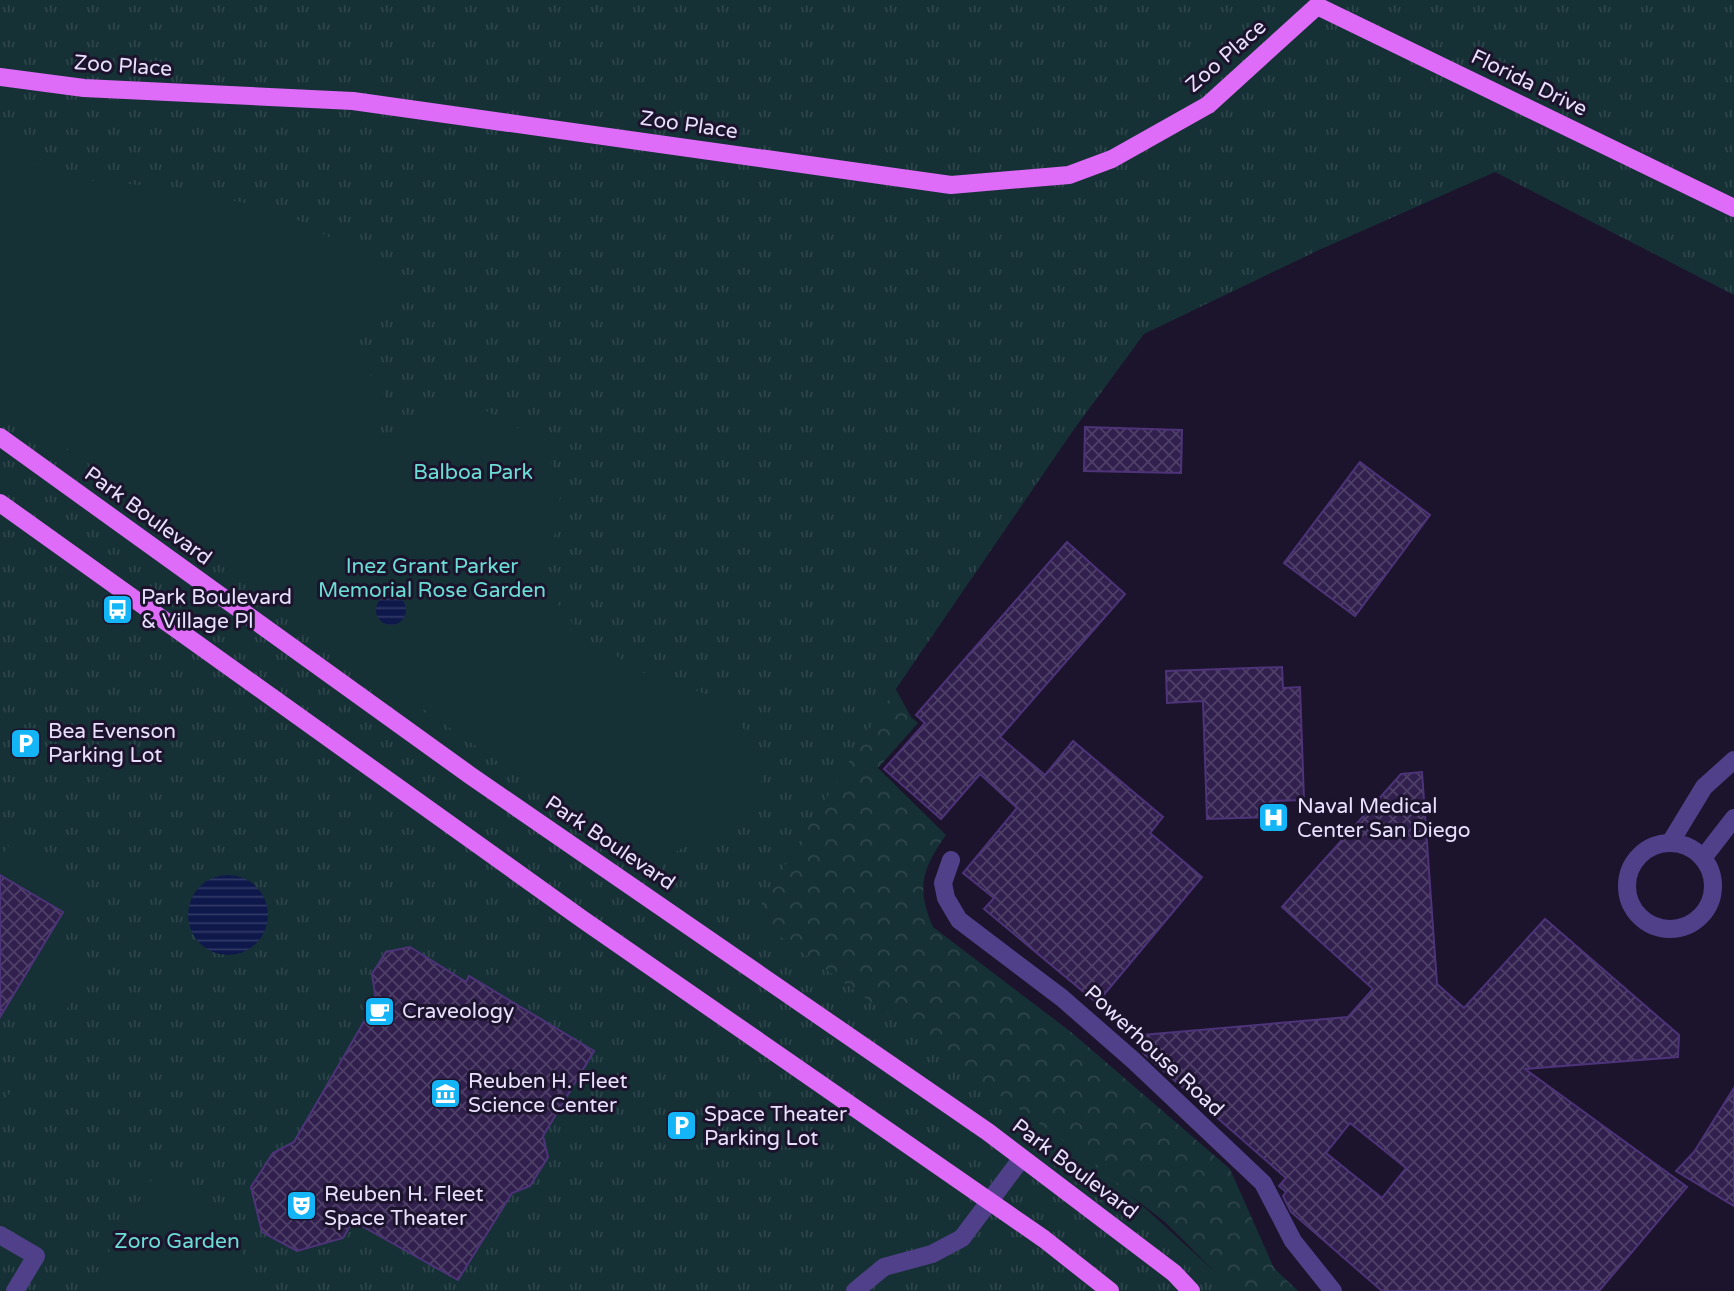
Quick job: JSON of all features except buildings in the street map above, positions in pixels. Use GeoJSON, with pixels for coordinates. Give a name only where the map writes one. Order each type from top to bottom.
{"type":"FeatureCollection","features":[{"type":"Feature","properties":{"kind":"main road","name":"Zoo Place"},"geometry":{"type":"LineString","coordinates":[[0,77],[84,88],[353,101],[951,185],[1069,175],[1112,159],[1208,105],[1311,3]]}},
{"type":"Feature","properties":{"kind":"main road","name":"Florida Drive"},"geometry":{"type":"LineString","coordinates":[[1311,3],[1734,208]]}},
{"type":"Feature","properties":{"kind":"main road","name":"Park Boulevard"},"geometry":{"type":"LineString","coordinates":[[0,437],[471,776],[869,1048],[1022,1158],[1174,1273],[1191,1291]]}},
{"type":"Feature","properties":{"kind":"main road"},"geometry":{"type":"LineString","coordinates":[[0,503],[582,919],[990,1201],[1110,1291]]}},
{"type":"Feature","properties":{"kind":"street"},"geometry":{"type":"LineString","coordinates":[[1670,843],[1704,787],[1734,760]]}},
{"type":"Feature","properties":{"kind":"street"},"geometry":{"type":"LineString","coordinates":[[1703,858],[1734,818]]}},
{"type":"Feature","properties":{"kind":"street"},"geometry":{"type":"LineString","coordinates":[[1670,843],[1685,845],[1703,858],[1711,870],[1713,885],[1712,900],[1702,916],[1690,925],[1661,929],[1647,923],[1636,913],[1629,898],[1627,883],[1639,856],[1656,846],[1670,843]]}},
{"type":"Feature","properties":{"kind":"street","name":"Powerhouse Road"},"geometry":{"type":"LineString","coordinates":[[950,860],[943,883],[946,898],[959,920],[1072,1006],[1133,1059],[1263,1183],[1293,1241],[1333,1291]]}},
{"type":"Feature","properties":{"kind":"street"},"geometry":{"type":"LineString","coordinates":[[855,1291],[884,1267],[932,1254],[952,1245],[969,1231],[1022,1158]]}},
{"type":"Feature","properties":{"kind":"street"},"geometry":{"type":"LineString","coordinates":[[0,1235],[36,1256],[15,1291]]}},
{"type":"Feature","properties":{"kind":"green space","name":"Balboa Park"},"geometry":{"type":"Polygon","coordinates":[[[0,0],[1734,0],[1734,295],[1495,172],[1319,250],[1144,334],[1072,432],[876,718],[753,917],[1101,1168],[1236,1291],[0,1291],[0,0]]]}},
{"type":"Feature","properties":{"kind":"green space","name":"Inez Grant Parker Memorial Rose Garden"},"geometry":{"type":"Polygon","coordinates":[[[0,132],[43,172],[57,178],[175,188],[277,210],[312,227],[411,288],[352,328],[363,363],[393,409],[370,427],[386,438],[409,416],[455,405],[481,408],[535,437],[556,473],[560,496],[558,525],[548,552],[548,590],[584,639],[602,657],[608,651],[657,681],[659,677],[710,696],[739,711],[733,720],[744,728],[751,739],[760,764],[761,786],[758,803],[752,815],[730,830],[680,849],[657,873],[255,591],[88,463],[0,401],[0,132]]]}},
{"type":"Feature","properties":{"kind":"green space"},"geometry":{"type":"Polygon","coordinates":[[[887,673],[911,717],[918,723],[878,768],[946,835],[931,858],[924,879],[924,901],[933,927],[1071,1032],[1230,1169],[1274,1268],[1298,1291],[1234,1291],[1165,1222],[1083,1158],[657,873],[887,673]]]}},
{"type":"Feature","properties":{"kind":"green space"},"geometry":{"type":"Polygon","coordinates":[[[26,836],[43,839],[36,842],[40,860],[46,867],[90,892],[64,939],[78,956],[83,971],[74,997],[61,1019],[17,991],[64,912],[0,873],[6,849],[14,840],[26,836]]]}},
{"type":"Feature","properties":{"kind":"green space"},"geometry":{"type":"Polygon","coordinates":[[[19,1077],[25,1081],[11,1105],[0,1114],[0,1096],[6,1099],[19,1077]]]}},
{"type":"Feature","properties":{"kind":"green space","name":"Zoro Garden"},"geometry":{"type":"Polygon","coordinates":[[[157,1171],[233,1217],[244,1258],[247,1291],[86,1291],[157,1171]]]}},
{"type":"Feature","properties":{"kind":"shaded area"},"geometry":{"type":"Polygon","coordinates":[[[391,595],[401,600],[406,610],[401,620],[391,625],[381,620],[376,610],[381,600],[391,595]]]}},
{"type":"Feature","properties":{"kind":"shaded area"},"geometry":{"type":"Polygon","coordinates":[[[228,875],[243,878],[256,887],[265,900],[268,915],[265,930],[256,943],[243,952],[228,955],[213,952],[200,943],[191,930],[188,915],[191,900],[200,887],[213,878],[228,875]]]}},
{"type":"Feature","properties":{"kind":"place","name":"Park Boulevard & Village Pl"},"geometry":{"type":"Point","coordinates":[118,609]}},
{"type":"Feature","properties":{"kind":"place","name":"Bea Evenson Parking Lot"},"geometry":{"type":"Point","coordinates":[25,743]}},
{"type":"Feature","properties":{"kind":"place","name":"Naval Medical Center San Diego"},"geometry":{"type":"Point","coordinates":[1274,818]}},
{"type":"Feature","properties":{"kind":"place","name":"Craveology"},"geometry":{"type":"Point","coordinates":[379,1011]}},
{"type":"Feature","properties":{"kind":"place","name":"Reuben H. Fleet Science Center"},"geometry":{"type":"Point","coordinates":[445,1093]}},
{"type":"Feature","properties":{"kind":"place","name":"Space Theater Parking Lot"},"geometry":{"type":"Point","coordinates":[681,1126]}},
{"type":"Feature","properties":{"kind":"place","name":"Reuben H. Fleet Space Theater"},"geometry":{"type":"Point","coordinates":[301,1206]}}]}
